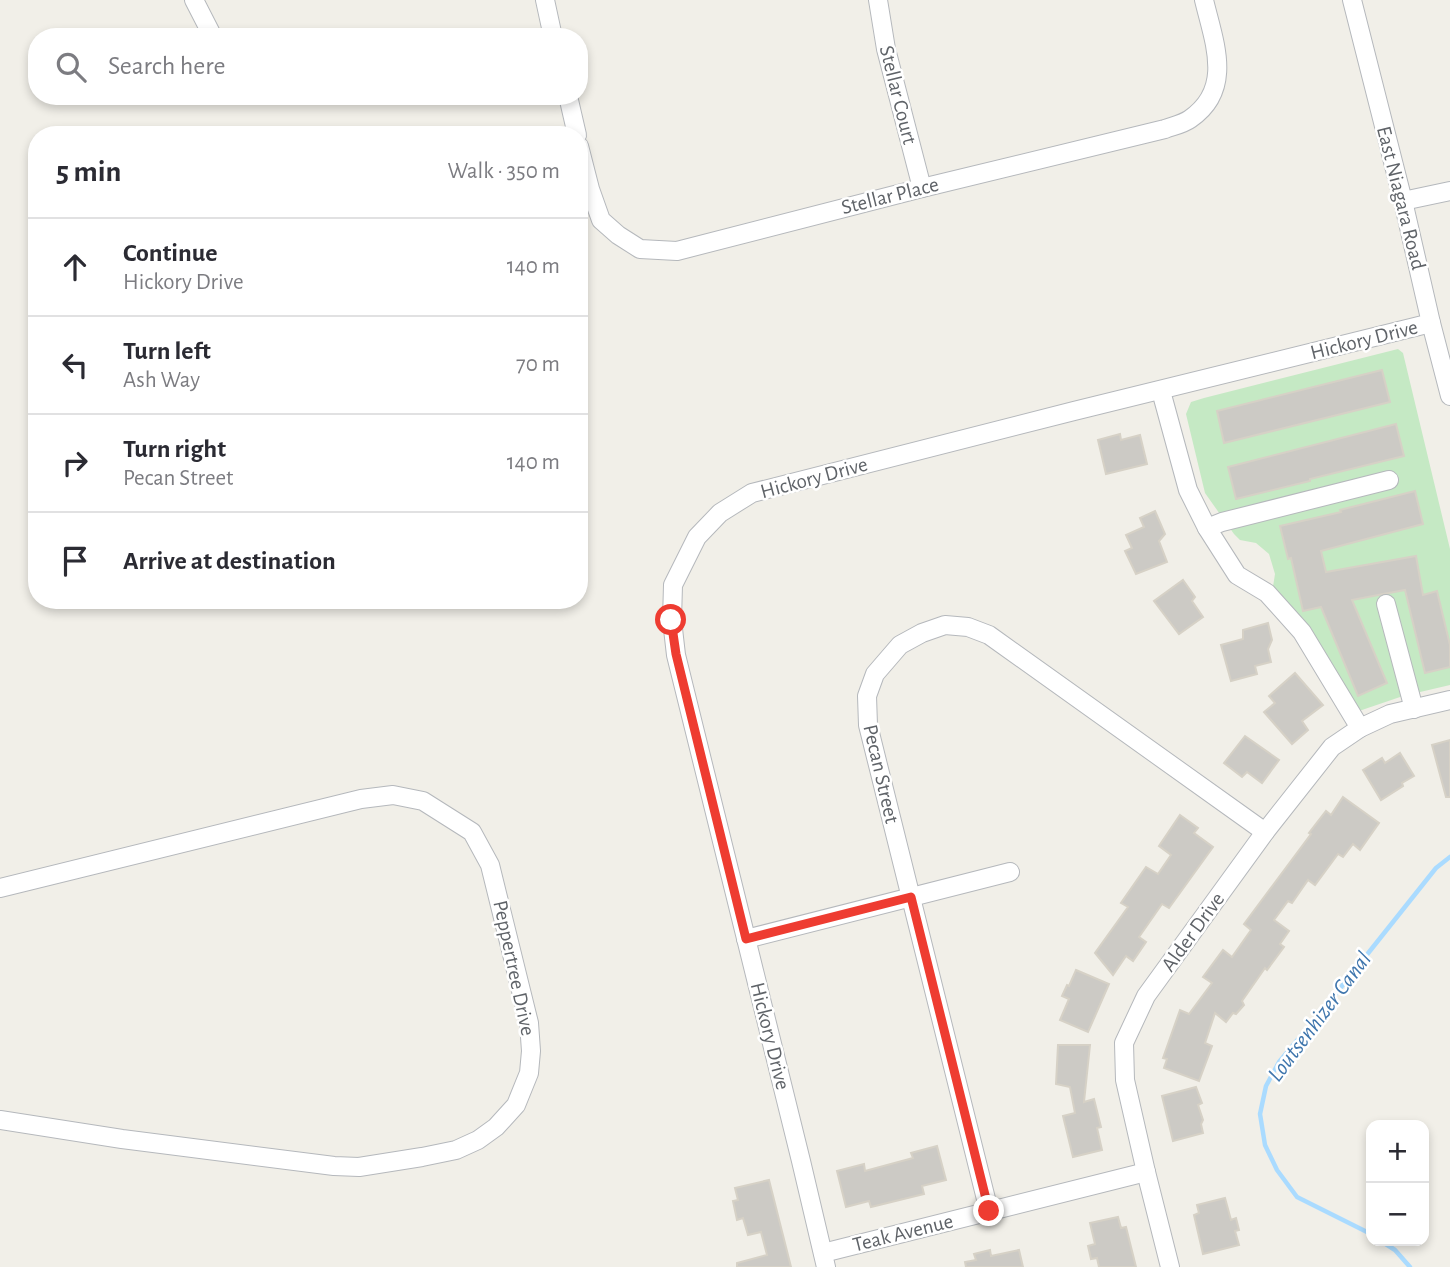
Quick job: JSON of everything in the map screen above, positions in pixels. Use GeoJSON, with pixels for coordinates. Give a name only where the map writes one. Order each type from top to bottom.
{"type":"FeatureCollection","features":[{"type":"Feature","properties":{"kind":"street"},"geometry":{"type":"LineString","coordinates":[[194,0],[208,28]]}},
{"type":"Feature","properties":{"kind":"street"},"geometry":{"type":"LineString","coordinates":[[545,0],[552,28]]}},
{"type":"Feature","properties":{"kind":"street","name":"Stellar Place"},"geometry":{"type":"LineString","coordinates":[[588,181],[601,220],[618,235],[640,249],[677,251],[1165,129],[1189,120],[1208,103],[1217,83],[1217,55],[1204,0]]}},
{"type":"Feature","properties":{"kind":"street","name":"East Niagara Road"},"geometry":{"type":"LineString","coordinates":[[1352,0],[1450,396]]}},
{"type":"Feature","properties":{"kind":"street","name":"Stellar Court"},"geometry":{"type":"LineString","coordinates":[[878,1],[886,49],[922,188]]}},
{"type":"Feature","properties":{"kind":"street"},"geometry":{"type":"LineString","coordinates":[[570,105],[575,126]]}},
{"type":"Feature","properties":{"kind":"street"},"geometry":{"type":"LineString","coordinates":[[1403,201],[1450,191]]}},
{"type":"Feature","properties":{"kind":"street","name":"Hickory Drive"},"geometry":{"type":"LineString","coordinates":[[824,1260],[676,654],[671,620],[673,585],[697,537],[720,513],[752,493],[1431,323]]}},
{"type":"Feature","properties":{"kind":"street"},"geometry":{"type":"LineString","coordinates":[[1161,391],[1188,490],[1207,528],[1237,575],[1267,593],[1302,632],[1360,728]]}},
{"type":"Feature","properties":{"kind":"street"},"geometry":{"type":"LineString","coordinates":[[1207,528],[1389,480]]}},
{"type":"Feature","properties":{"kind":"street"},"geometry":{"type":"LineString","coordinates":[[1386,604],[1414,709]]}},
{"type":"Feature","properties":{"kind":"street","name":"Pecan Street"},"geometry":{"type":"LineString","coordinates":[[989,1211],[868,724],[867,696],[876,674],[900,645],[945,625],[968,627],[989,635],[1265,832]]}},
{"type":"Feature","properties":{"kind":"street","name":"Alder Drive"},"geometry":{"type":"LineString","coordinates":[[1170,1267],[1125,1080],[1124,1043],[1146,996],[1265,832],[1332,747],[1360,728],[1390,714],[1450,700]]}},
{"type":"Feature","properties":{"kind":"street","name":"Peppertree Drive"},"geometry":{"type":"LineString","coordinates":[[0,888],[361,799],[393,795],[423,801],[472,832],[490,865],[529,1023],[531,1051],[529,1073],[516,1105],[496,1127],[478,1140],[456,1150],[359,1167],[122,1139],[0,1120]]}},
{"type":"Feature","properties":{"kind":"street"},"geometry":{"type":"LineString","coordinates":[[746,939],[1010,872]]}},
{"type":"Feature","properties":{"kind":"street","name":"Teak Avenue"},"geometry":{"type":"LineString","coordinates":[[824,1260],[989,1211],[1146,1172]]}},
{"type":"Feature","properties":{"kind":"green space"},"geometry":{"type":"Polygon","coordinates":[[[1398,349],[1403,353],[1450,549],[1450,685],[1403,696],[1359,711],[1272,593],[1275,574],[1269,554],[1256,543],[1240,540],[1205,493],[1186,414],[1191,402],[1204,398],[1398,349]]]}},
{"type":"Feature","properties":{"kind":"building"},"geometry":{"type":"Polygon","coordinates":[[[1382,370],[1390,402],[1224,443],[1217,411],[1382,370]]]}},
{"type":"Feature","properties":{"kind":"building"},"geometry":{"type":"Polygon","coordinates":[[[1396,424],[1404,456],[1236,499],[1228,467],[1396,424]]]}},
{"type":"Feature","properties":{"kind":"building"},"geometry":{"type":"Polygon","coordinates":[[[1120,434],[1121,440],[1140,435],[1147,464],[1106,474],[1098,440],[1120,434]]]}},
{"type":"Feature","properties":{"kind":"building"},"geometry":{"type":"Polygon","coordinates":[[[1415,491],[1423,524],[1321,551],[1326,572],[1416,556],[1423,595],[1437,591],[1450,645],[1450,667],[1425,673],[1405,590],[1352,600],[1387,683],[1358,696],[1321,607],[1303,611],[1291,558],[1288,559],[1280,526],[1415,491]]]}},
{"type":"Feature","properties":{"kind":"building"},"geometry":{"type":"Polygon","coordinates":[[[1155,511],[1165,534],[1159,541],[1167,562],[1136,574],[1125,551],[1132,548],[1126,535],[1144,527],[1140,518],[1155,511]]]}},
{"type":"Feature","properties":{"kind":"building"},"geometry":{"type":"Polygon","coordinates":[[[1183,580],[1195,597],[1192,601],[1203,617],[1179,634],[1154,601],[1183,580]]]}},
{"type":"Feature","properties":{"kind":"building"},"geometry":{"type":"Polygon","coordinates":[[[1268,623],[1272,640],[1268,649],[1271,662],[1255,666],[1257,674],[1231,681],[1221,645],[1243,639],[1243,630],[1268,623]]]}},
{"type":"Feature","properties":{"kind":"building"},"geometry":{"type":"Polygon","coordinates":[[[1295,673],[1323,705],[1302,721],[1308,730],[1292,744],[1264,712],[1275,703],[1269,696],[1295,673]]]}},
{"type":"Feature","properties":{"kind":"building"},"geometry":{"type":"Polygon","coordinates":[[[1245,736],[1279,760],[1262,783],[1247,772],[1242,777],[1224,763],[1245,736]]]}},
{"type":"Feature","properties":{"kind":"building"},"geometry":{"type":"Polygon","coordinates":[[[1450,740],[1450,797],[1446,797],[1432,745],[1450,740]]]}},
{"type":"Feature","properties":{"kind":"building"},"geometry":{"type":"Polygon","coordinates":[[[1400,753],[1414,776],[1381,800],[1363,770],[1382,758],[1385,763],[1400,753]]]}},
{"type":"Feature","properties":{"kind":"building"},"geometry":{"type":"Polygon","coordinates":[[[1343,797],[1379,823],[1360,850],[1353,844],[1343,857],[1338,854],[1315,885],[1308,880],[1292,903],[1288,901],[1274,920],[1289,931],[1280,944],[1284,947],[1267,970],[1265,968],[1236,1014],[1233,1013],[1226,1022],[1215,1013],[1205,1043],[1212,1046],[1199,1081],[1164,1068],[1167,1059],[1163,1058],[1180,1010],[1189,1014],[1212,983],[1203,977],[1223,950],[1232,957],[1251,930],[1244,924],[1326,811],[1331,815],[1343,797]]]}},
{"type":"Feature","properties":{"kind":"building"},"geometry":{"type":"Polygon","coordinates":[[[1180,815],[1198,828],[1194,833],[1213,847],[1169,908],[1162,904],[1139,937],[1146,942],[1133,961],[1126,956],[1113,975],[1095,953],[1128,907],[1121,903],[1146,867],[1158,874],[1171,855],[1159,846],[1180,815]]]}},
{"type":"Feature","properties":{"kind":"building"},"geometry":{"type":"Polygon","coordinates":[[[1076,970],[1109,984],[1088,1032],[1060,1020],[1069,999],[1062,996],[1076,970]]]}},
{"type":"Feature","properties":{"kind":"building"},"geometry":{"type":"Polygon","coordinates":[[[1058,1045],[1090,1045],[1084,1102],[1094,1099],[1101,1127],[1097,1128],[1102,1150],[1073,1157],[1063,1116],[1075,1113],[1070,1087],[1056,1084],[1058,1045]]]}},
{"type":"Feature","properties":{"kind":"building"},"geometry":{"type":"Polygon","coordinates":[[[1196,1087],[1202,1103],[1198,1105],[1203,1120],[1203,1133],[1173,1141],[1162,1096],[1196,1087]]]}},
{"type":"Feature","properties":{"kind":"building"},"geometry":{"type":"Polygon","coordinates":[[[937,1146],[946,1180],[922,1186],[924,1194],[871,1207],[869,1201],[846,1207],[837,1171],[864,1164],[865,1171],[913,1158],[911,1153],[937,1146]]]}},
{"type":"Feature","properties":{"kind":"building"},"geometry":{"type":"Polygon","coordinates":[[[769,1180],[791,1267],[737,1267],[737,1263],[767,1255],[761,1232],[748,1235],[743,1218],[737,1220],[733,1201],[738,1200],[735,1188],[769,1180]]]}},
{"type":"Feature","properties":{"kind":"building"},"geometry":{"type":"Polygon","coordinates":[[[1225,1198],[1231,1220],[1236,1218],[1239,1230],[1235,1231],[1239,1245],[1203,1254],[1194,1215],[1199,1213],[1197,1205],[1225,1198]]]}},
{"type":"Feature","properties":{"kind":"building"},"geometry":{"type":"Polygon","coordinates":[[[1118,1217],[1121,1228],[1126,1227],[1136,1267],[1099,1267],[1097,1258],[1091,1259],[1088,1246],[1095,1244],[1090,1223],[1118,1217]]]}},
{"type":"Feature","properties":{"kind":"building"},"geometry":{"type":"Polygon","coordinates":[[[990,1250],[991,1256],[1019,1250],[1023,1267],[966,1267],[965,1262],[976,1260],[974,1254],[990,1250]]]}},
{"type":"Feature","properties":{"kind":"waterway","name":"Loutsenhizer Canal"},"geometry":{"type":"LineString","coordinates":[[1366,1232],[1297,1197],[1277,1170],[1265,1145],[1260,1114],[1266,1086],[1279,1062],[1436,868],[1450,857]]}},
{"type":"Feature","properties":{"kind":"waterway","name":"Loutsenhizer Canal"},"geometry":{"type":"LineString","coordinates":[[1389,1246],[1410,1267]]}},
{"type":"Feature","properties":{"kind":"route"},"geometry":{"type":"LineString","coordinates":[[671,620],[676,654],[746,939],[911,897],[989,1211]]}}]}
